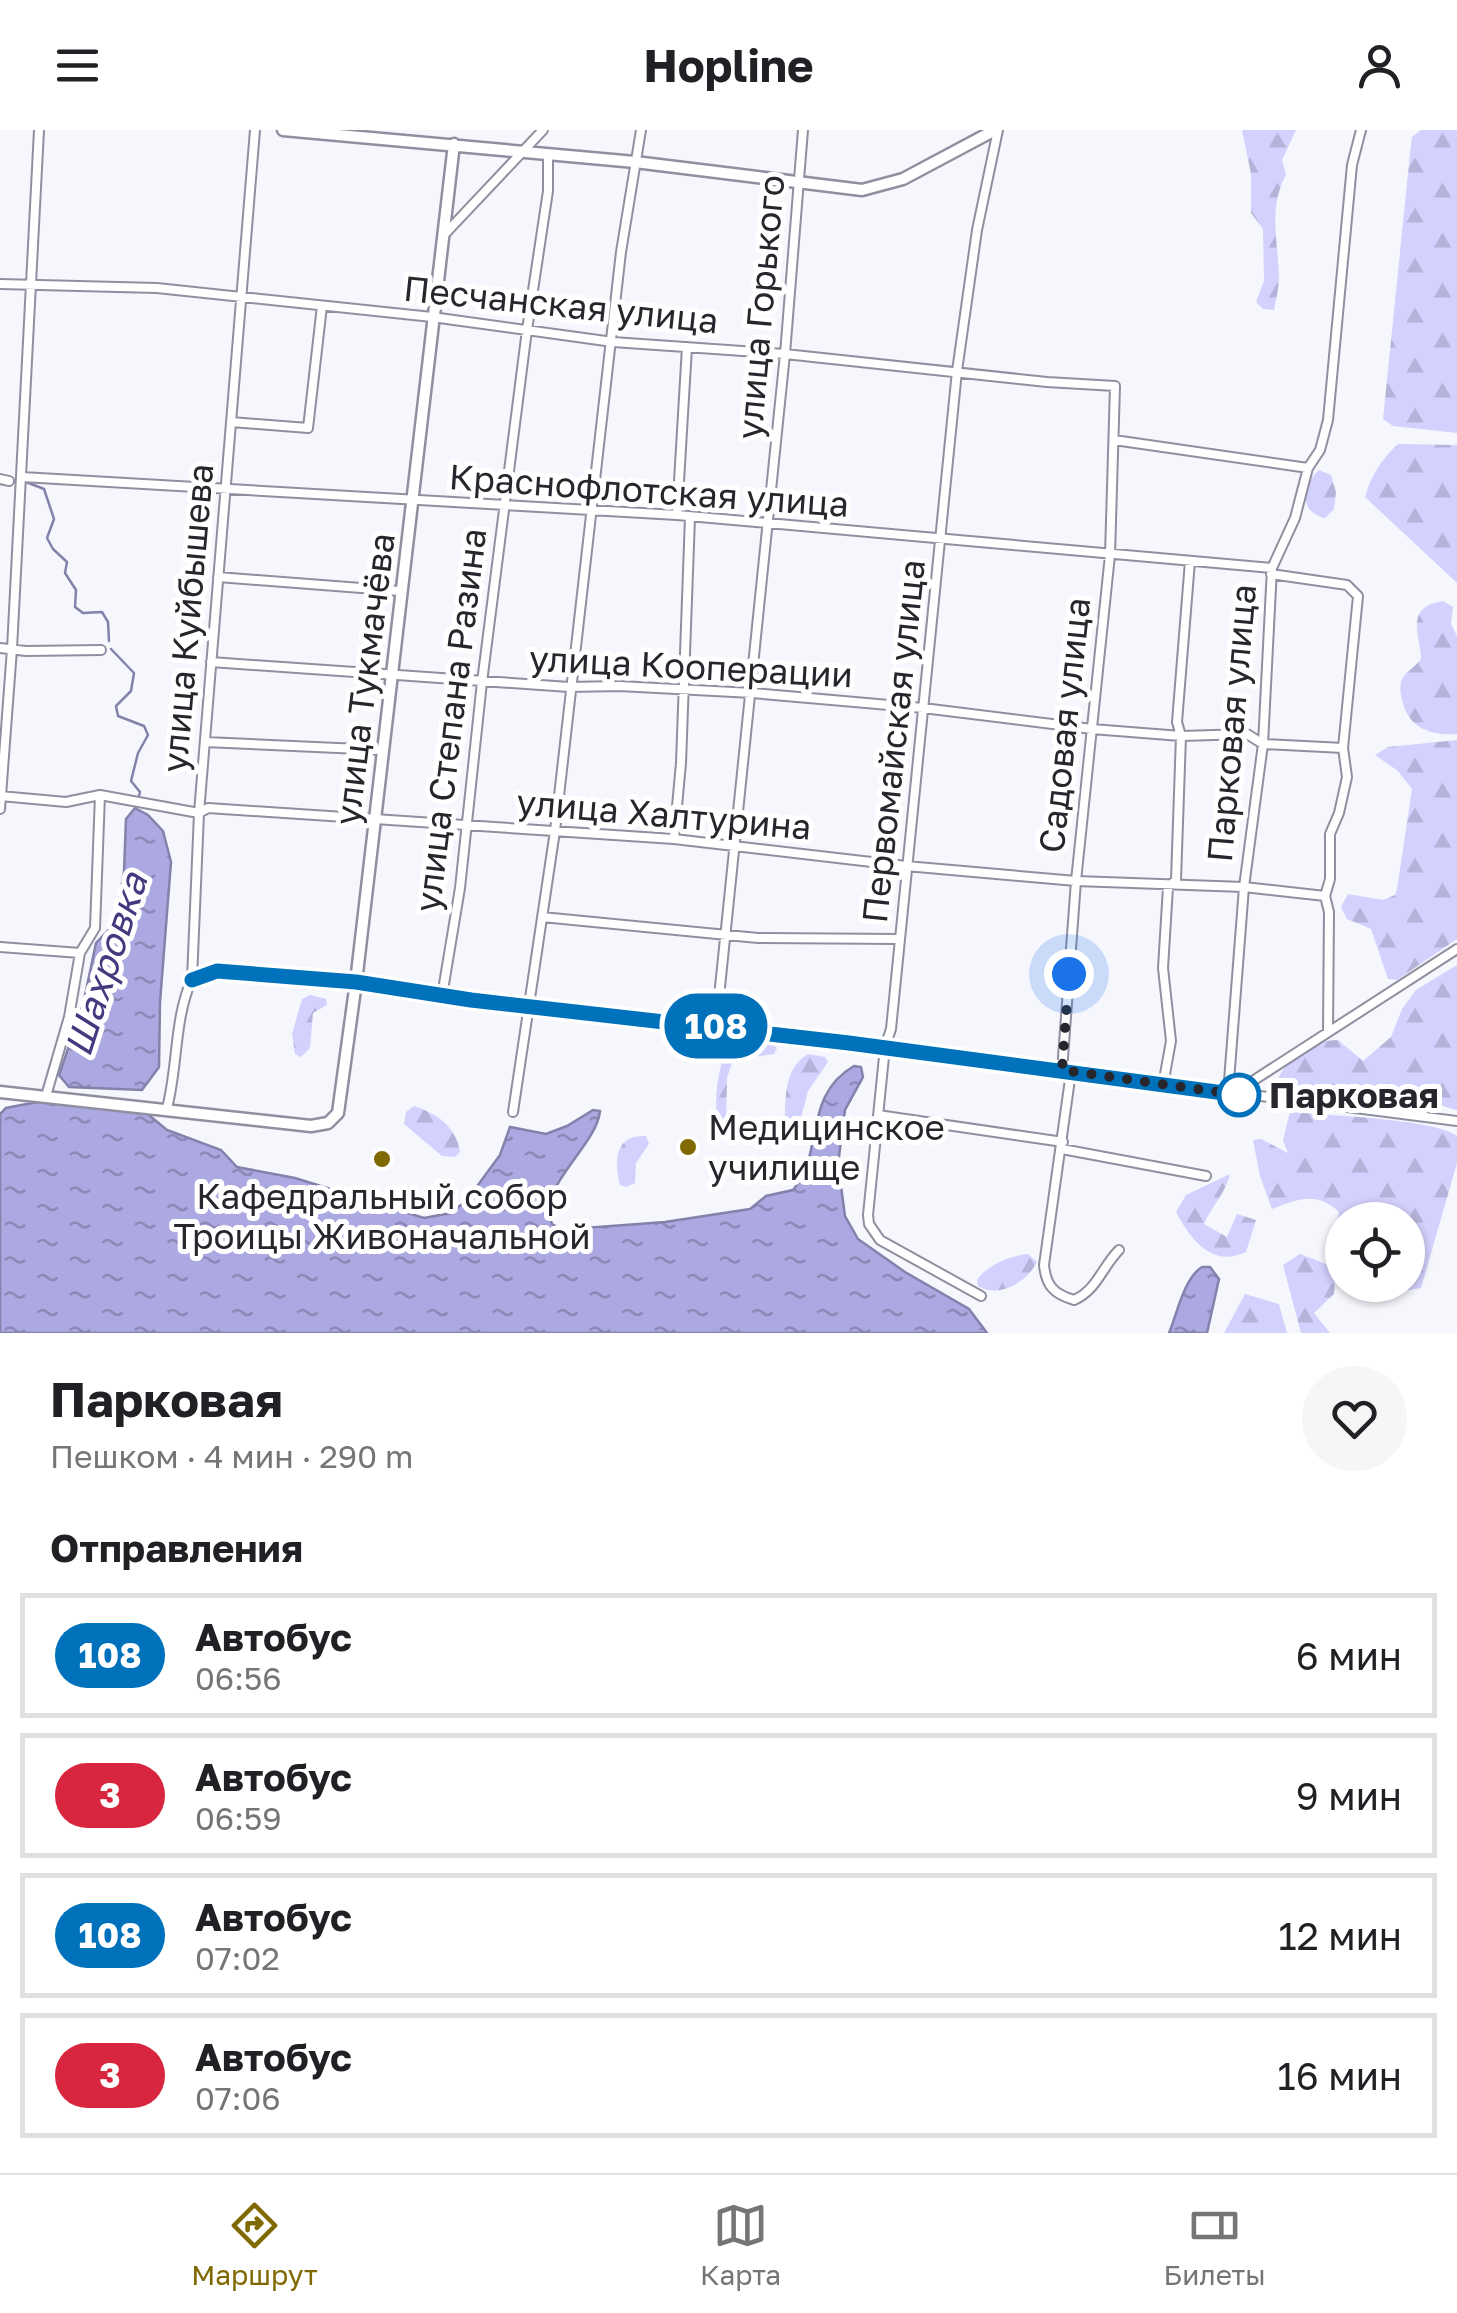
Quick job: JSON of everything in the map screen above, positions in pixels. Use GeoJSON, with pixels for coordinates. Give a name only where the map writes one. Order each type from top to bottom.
{"type":"FeatureCollection","features":[{"type":"Feature","properties":{"kind":"street"},"geometry":{"type":"LineString","coordinates":[[0,808],[39,130]]}},
{"type":"Feature","properties":{"kind":"street","name":"улица Куйбышева"},"geometry":{"type":"LineString","coordinates":[[167,1108],[175,1079],[184,1000],[192,980],[204,742],[256,130]]}},
{"type":"Feature","properties":{"kind":"street"},"geometry":{"type":"LineString","coordinates":[[284,130],[635,162],[862,190],[903,178],[996,130]]}},
{"type":"Feature","properties":{"kind":"street","name":"улица Тукмачёва"},"geometry":{"type":"LineString","coordinates":[[167,1108],[310,1126],[328,1123],[340,1107],[455,130]]}},
{"type":"Feature","properties":{"kind":"street"},"geometry":{"type":"LineString","coordinates":[[443,236],[543,130]]}},
{"type":"Feature","properties":{"kind":"street"},"geometry":{"type":"LineString","coordinates":[[512,1112],[555,831],[621,252],[640,130]]}},
{"type":"Feature","properties":{"kind":"street","name":"улица Горького"},"geometry":{"type":"LineString","coordinates":[[716,1026],[785,354],[803,130]]}},
{"type":"Feature","properties":{"kind":"street","name":"Первомайская улица"},"geometry":{"type":"LineString","coordinates":[[981,1296],[892,1248],[872,1231],[868,1215],[885,1047],[891,1029],[958,371],[996,130]]}},
{"type":"Feature","properties":{"kind":"street","name":"Парковая улица"},"geometry":{"type":"LineString","coordinates":[[1228,1094],[1244,888],[1263,744],[1272,571],[1296,518],[1308,468],[1320,450],[1328,420],[1352,166],[1361,130]]}},
{"type":"Feature","properties":{"kind":"street","name":"улица Степана Разина"},"geometry":{"type":"LineString","coordinates":[[442,996],[468,825],[526,330],[548,191],[548,154]]}},
{"type":"Feature","properties":{"kind":"street","name":"Песчанская улица"},"geometry":{"type":"LineString","coordinates":[[0,284],[157,288],[432,317],[612,342],[785,354],[1115,386]]}},
{"type":"Feature","properties":{"kind":"street"},"geometry":{"type":"LineString","coordinates":[[231,422],[308,428],[322,306]]}},
{"type":"Feature","properties":{"kind":"street"},"geometry":{"type":"LineString","coordinates":[[677,516],[687,347]]}},
{"type":"Feature","properties":{"kind":"street","name":"Садовая улица"},"geometry":{"type":"LineString","coordinates":[[1115,386],[1110,555],[1076,881],[1063,1146],[1044,1265],[1050,1288],[1074,1300],[1094,1286],[1107,1262],[1119,1250]]}},
{"type":"Feature","properties":{"kind":"street"},"geometry":{"type":"LineString","coordinates":[[1114,440],[1308,468]]}},
{"type":"Feature","properties":{"kind":"street","name":"Краснофлотская улица"},"geometry":{"type":"LineString","coordinates":[[22,477],[690,517],[1190,561],[1347,585],[1358,596],[1343,748]]}},
{"type":"Feature","properties":{"kind":"street"},"geometry":{"type":"LineString","coordinates":[[674,839],[681,763],[690,517]]}},
{"type":"Feature","properties":{"kind":"street"},"geometry":{"type":"LineString","coordinates":[[1163,1085],[1171,1041],[1163,968],[1168,887],[1176,880],[1181,736],[1176,722],[1190,561]]}},
{"type":"Feature","properties":{"kind":"street"},"geometry":{"type":"LineString","coordinates":[[218,578],[400,591]]}},
{"type":"Feature","properties":{"kind":"street"},"geometry":{"type":"LineString","coordinates":[[0,648],[102,650]]}},
{"type":"Feature","properties":{"kind":"street","name":"улица Кооперации"},"geometry":{"type":"LineString","coordinates":[[211,662],[569,687],[752,693],[1181,736],[1247,734],[1263,744],[1343,748]]}},
{"type":"Feature","properties":{"kind":"street"},"geometry":{"type":"LineString","coordinates":[[204,742],[382,750]]}},
{"type":"Feature","properties":{"kind":"street"},"geometry":{"type":"LineString","coordinates":[[1328,1031],[1325,896],[1330,879],[1330,834],[1340,814],[1347,777],[1343,748]]}},
{"type":"Feature","properties":{"kind":"street"},"geometry":{"type":"LineString","coordinates":[[46,1096],[70,1017],[80,953],[95,928],[100,795]]}},
{"type":"Feature","properties":{"kind":"street","name":"улица Халтурина"},"geometry":{"type":"LineString","coordinates":[[0,796],[66,802],[100,795],[199,813],[208,808],[674,839],[1076,881],[1244,888],[1325,896]]}},
{"type":"Feature","properties":{"kind":"street"},"geometry":{"type":"LineString","coordinates":[[542,917],[726,936],[899,939]]}},
{"type":"Feature","properties":{"kind":"street"},"geometry":{"type":"LineString","coordinates":[[0,947],[80,953]]}},
{"type":"Feature","properties":{"kind":"street"},"geometry":{"type":"LineString","coordinates":[[1239,1095],[1248,1084],[1457,949]]}},
{"type":"Feature","properties":{"kind":"street"},"geometry":{"type":"LineString","coordinates":[[192,980],[217,971],[356,982],[442,996],[716,1026],[1457,1122]]}},
{"type":"Feature","properties":{"kind":"street"},"geometry":{"type":"LineString","coordinates":[[0,1092],[167,1108]]}},
{"type":"Feature","properties":{"kind":"street"},"geometry":{"type":"LineString","coordinates":[[878,1116],[1063,1146],[1206,1176]]}},
{"type":"Feature","properties":{"kind":"green space"},"geometry":{"type":"Polygon","coordinates":[[[1242,130],[1296,130],[1282,160],[1286,175],[1277,200],[1279,277],[1274,310],[1263,309],[1256,302],[1264,281],[1263,229],[1251,213],[1251,174],[1242,130]]]}},
{"type":"Feature","properties":{"kind":"green space"},"geometry":{"type":"Polygon","coordinates":[[[1421,130],[1457,130],[1457,433],[1393,426],[1383,419],[1411,144],[1412,137],[1421,130]]]}},
{"type":"Feature","properties":{"kind":"green space"},"geometry":{"type":"Polygon","coordinates":[[[1398,444],[1457,445],[1457,583],[1365,497],[1378,468],[1398,444]]]}},
{"type":"Feature","properties":{"kind":"green space"},"geometry":{"type":"Polygon","coordinates":[[[1319,470],[1331,475],[1336,492],[1334,509],[1325,518],[1310,510],[1306,497],[1309,483],[1319,470]]]}},
{"type":"Feature","properties":{"kind":"green space"},"geometry":{"type":"Polygon","coordinates":[[[1443,601],[1453,607],[1451,624],[1457,636],[1457,734],[1430,732],[1415,724],[1405,710],[1400,691],[1404,676],[1421,659],[1418,616],[1431,604],[1443,601]]]}},
{"type":"Feature","properties":{"kind":"green space"},"geometry":{"type":"Polygon","coordinates":[[[1457,740],[1457,939],[1397,980],[1388,979],[1371,929],[1347,919],[1341,907],[1348,894],[1383,900],[1395,895],[1397,889],[1412,789],[1398,771],[1375,755],[1388,747],[1457,740]]]}},
{"type":"Feature","properties":{"kind":"green space"},"geometry":{"type":"Polygon","coordinates":[[[1457,965],[1457,1110],[1389,1091],[1310,1096],[1276,1084],[1292,1058],[1317,1044],[1338,1040],[1363,1061],[1391,1037],[1402,1009],[1416,990],[1457,965]]]}},
{"type":"Feature","properties":{"kind":"green space"},"geometry":{"type":"Polygon","coordinates":[[[310,995],[326,999],[327,1005],[313,1013],[310,1048],[301,1057],[295,1054],[292,1034],[302,999],[310,995]]]}},
{"type":"Feature","properties":{"kind":"green space"},"geometry":{"type":"Polygon","coordinates":[[[735,1040],[777,1048],[774,1054],[733,1060],[727,1078],[726,1125],[722,1129],[718,1121],[717,1088],[727,1045],[735,1040]]]}},
{"type":"Feature","properties":{"kind":"green space"},"geometry":{"type":"Polygon","coordinates":[[[808,1054],[825,1057],[828,1062],[808,1091],[798,1129],[786,1136],[786,1090],[793,1070],[808,1054]]]}},
{"type":"Feature","properties":{"kind":"green space"},"geometry":{"type":"Polygon","coordinates":[[[414,1106],[450,1128],[460,1152],[455,1157],[442,1156],[404,1124],[406,1112],[414,1106]]]}},
{"type":"Feature","properties":{"kind":"green space"},"geometry":{"type":"Polygon","coordinates":[[[1290,1112],[1404,1122],[1457,1136],[1457,1163],[1425,1274],[1425,1202],[1307,1199],[1272,1209],[1253,1140],[1261,1139],[1288,1153],[1283,1140],[1290,1112]]]}},
{"type":"Feature","properties":{"kind":"green space"},"geometry":{"type":"Polygon","coordinates":[[[646,1136],[649,1144],[636,1163],[635,1183],[620,1185],[619,1151],[628,1139],[646,1136]]]}},
{"type":"Feature","properties":{"kind":"green space"},"geometry":{"type":"Polygon","coordinates":[[[1230,1174],[1204,1224],[1227,1237],[1237,1214],[1256,1220],[1246,1252],[1223,1256],[1213,1254],[1196,1241],[1176,1212],[1186,1195],[1230,1174]]]}},
{"type":"Feature","properties":{"kind":"green space"},"geometry":{"type":"Polygon","coordinates":[[[1028,1254],[1037,1262],[1019,1282],[995,1291],[978,1286],[977,1280],[993,1266],[1028,1254]]]}},
{"type":"Feature","properties":{"kind":"green space"},"geometry":{"type":"Polygon","coordinates":[[[1300,1254],[1325,1264],[1326,1302],[1314,1313],[1330,1333],[1301,1333],[1283,1265],[1300,1254]]]}},
{"type":"Feature","properties":{"kind":"green space"},"geometry":{"type":"Polygon","coordinates":[[[1245,1294],[1279,1304],[1287,1333],[1224,1333],[1245,1294]]]}},
{"type":"Feature","properties":{"kind":"water"},"geometry":{"type":"Polygon","coordinates":[[[135,808],[163,831],[171,862],[159,1067],[142,1090],[69,1087],[59,1075],[83,1005],[96,943],[115,923],[124,872],[126,819],[135,808]]]}},
{"type":"Feature","properties":{"kind":"water"},"geometry":{"type":"Polygon","coordinates":[[[854,1066],[861,1067],[863,1077],[845,1110],[838,1164],[845,1216],[858,1239],[969,1309],[987,1333],[0,1333],[0,1114],[6,1108],[37,1102],[145,1112],[167,1130],[221,1150],[237,1167],[295,1178],[424,1218],[451,1213],[467,1200],[500,1155],[510,1127],[546,1134],[593,1110],[600,1111],[589,1139],[552,1196],[552,1224],[571,1229],[665,1222],[750,1209],[766,1196],[793,1190],[809,1159],[827,1093],[854,1066]]]}},
{"type":"Feature","properties":{"kind":"water"},"geometry":{"type":"Polygon","coordinates":[[[1202,1267],[1210,1267],[1219,1279],[1207,1333],[1169,1333],[1186,1288],[1202,1267]]]}},
{"type":"Feature","properties":{"kind":"waterway","name":"Шахровка"},"geometry":{"type":"LineString","coordinates":[[0,475],[12,478]]}},
{"type":"Feature","properties":{"kind":"waterway","name":"Шахровка"},"geometry":{"type":"LineString","coordinates":[[26,482],[44,489],[54,519],[47,538],[67,562],[65,573],[76,590],[75,607],[83,613],[102,612],[108,622],[109,641]]}},
{"type":"Feature","properties":{"kind":"waterway","name":"Шахровка"},"geometry":{"type":"LineString","coordinates":[[111,649],[134,673],[131,691],[116,706],[118,716],[144,726],[148,735],[138,753],[131,781],[140,792],[138,799]]}},
{"type":"Feature","properties":{"kind":"bus line","name":"108"},"geometry":{"type":"LineString","coordinates":[[192,980],[217,971],[356,982],[471,1000],[716,1026],[1239,1095]]}},
{"type":"Feature","properties":{"kind":"place","name":"Парковая"},"geometry":{"type":"Point","coordinates":[1239,1095]}},
{"type":"Feature","properties":{"kind":"place","name":"Медицинское училище"},"geometry":{"type":"Point","coordinates":[688,1147]}},
{"type":"Feature","properties":{"kind":"place","name":"Кафедральный собор Троицы Живоначальной"},"geometry":{"type":"Point","coordinates":[382,1159]}},
{"type":"Feature","properties":{"kind":"route"},"geometry":{"type":"LineString","coordinates":[[1069,974],[1062,1070],[1239,1095]]}}]}
